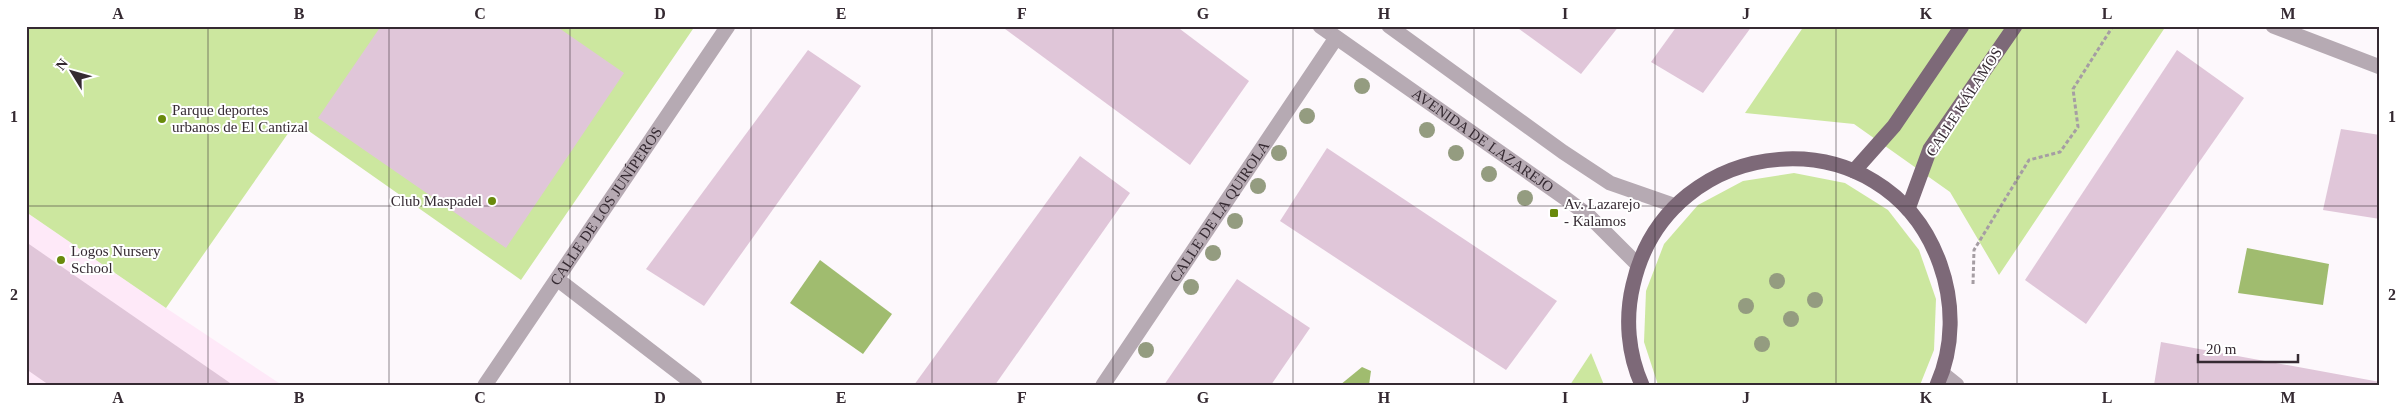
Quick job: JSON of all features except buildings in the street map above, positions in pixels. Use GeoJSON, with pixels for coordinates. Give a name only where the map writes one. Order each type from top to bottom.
{"type":"FeatureCollection","features":[{"type":"Feature","properties":{"kind":"main road"},"geometry":{"type":"LineString","coordinates":[[1854,171],[1894,126],[1962,26]]}},
{"type":"Feature","properties":{"kind":"main road","name":"CALLE KÁLAMOS"},"geometry":{"type":"LineString","coordinates":[[1908,209],[1930,149],[2015,26]]}},
{"type":"Feature","properties":{"kind":"main road"},"geometry":{"type":"LineString","coordinates":[[1642,385],[1637,373],[1629,337],[1629,301],[1638,265],[1653,233],[1676,206],[1705,182],[1741,166],[1778,158],[1817,160],[1854,171],[1883,187],[1908,209],[1933,245],[1948,286],[1951,330],[1939,379]]}},
{"type":"Feature","properties":{"kind":"street","name":"CALLE DE LOS JUNÍPEROS"},"geometry":{"type":"LineString","coordinates":[[485,385],[728,26]]}},
{"type":"Feature","properties":{"kind":"street","name":"AVENIDA DE LAZAREJO"},"geometry":{"type":"LineString","coordinates":[[1320,26],[1583,211],[1638,265]]}},
{"type":"Feature","properties":{"kind":"street"},"geometry":{"type":"LineString","coordinates":[[1389,26],[1563,152],[1610,183],[1676,206]]}},
{"type":"Feature","properties":{"kind":"street"},"geometry":{"type":"LineString","coordinates":[[2273,26],[2380,67]]}},
{"type":"Feature","properties":{"kind":"street","name":"CALLE DE LA QUIROLA"},"geometry":{"type":"LineString","coordinates":[[1103,385],[1336,38]]}},
{"type":"Feature","properties":{"kind":"street"},"geometry":{"type":"LineString","coordinates":[[557,278],[695,385]]}},
{"type":"Feature","properties":{"kind":"street"},"geometry":{"type":"LineString","coordinates":[[1939,379],[1957,385]]}},
{"type":"Feature","properties":{"kind":"path"},"geometry":{"type":"LineString","coordinates":[[1973,289],[1974,250],[2029,160],[2060,152],[2078,127],[2073,89],[2113,26]]}},
{"type":"Feature","properties":{"kind":"shaded area"},"geometry":{"type":"Polygon","coordinates":[[[26,26],[695,26],[521,280],[296,122],[166,308],[26,212],[26,26]]]}},
{"type":"Feature","properties":{"kind":"shaded area"},"geometry":{"type":"Polygon","coordinates":[[[1804,26],[2166,26],[1999,275],[1950,192],[1854,124],[1745,113],[1804,26]]]}},
{"type":"Feature","properties":{"kind":"shaded area"},"geometry":{"type":"Polygon","coordinates":[[[1794,173],[1845,183],[1888,210],[1919,250],[1936,299],[1934,350],[1920,385],[1658,385],[1644,342],[1646,291],[1664,244],[1698,205],[1743,181],[1794,173]]]}},
{"type":"Feature","properties":{"kind":"shaded area","name":"Logos Nursery School"},"geometry":{"type":"Polygon","coordinates":[[[26,212],[166,308],[282,385],[26,385],[26,212]]]}},
{"type":"Feature","properties":{"kind":"shaded area"},"geometry":{"type":"Polygon","coordinates":[[[2247,248],[2329,264],[2323,305],[2238,293],[2247,248]]]}},
{"type":"Feature","properties":{"kind":"shaded area"},"geometry":{"type":"Polygon","coordinates":[[[820,260],[892,314],[863,354],[790,303],[820,260]]]}},
{"type":"Feature","properties":{"kind":"shaded area"},"geometry":{"type":"Polygon","coordinates":[[[1591,353],[1604,385],[1570,385],[1591,353]]]}},
{"type":"Feature","properties":{"kind":"shaded area"},"geometry":{"type":"Polygon","coordinates":[[[1362,367],[1371,371],[1369,385],[1340,385],[1362,367]]]}},
{"type":"Feature","properties":{"kind":"place","name":"Parque deportes urbanos de El Cantizal"},"geometry":{"type":"Point","coordinates":[162,119]}},
{"type":"Feature","properties":{"kind":"place","name":"Club Maspadel"},"geometry":{"type":"Point","coordinates":[492,201]}},
{"type":"Feature","properties":{"kind":"place","name":"Av. Lazarejo - Kalamos"},"geometry":{"type":"Point","coordinates":[1554,213]}},
{"type":"Feature","properties":{"kind":"place","name":"Logos Nursery School"},"geometry":{"type":"Point","coordinates":[61,260]}}]}
